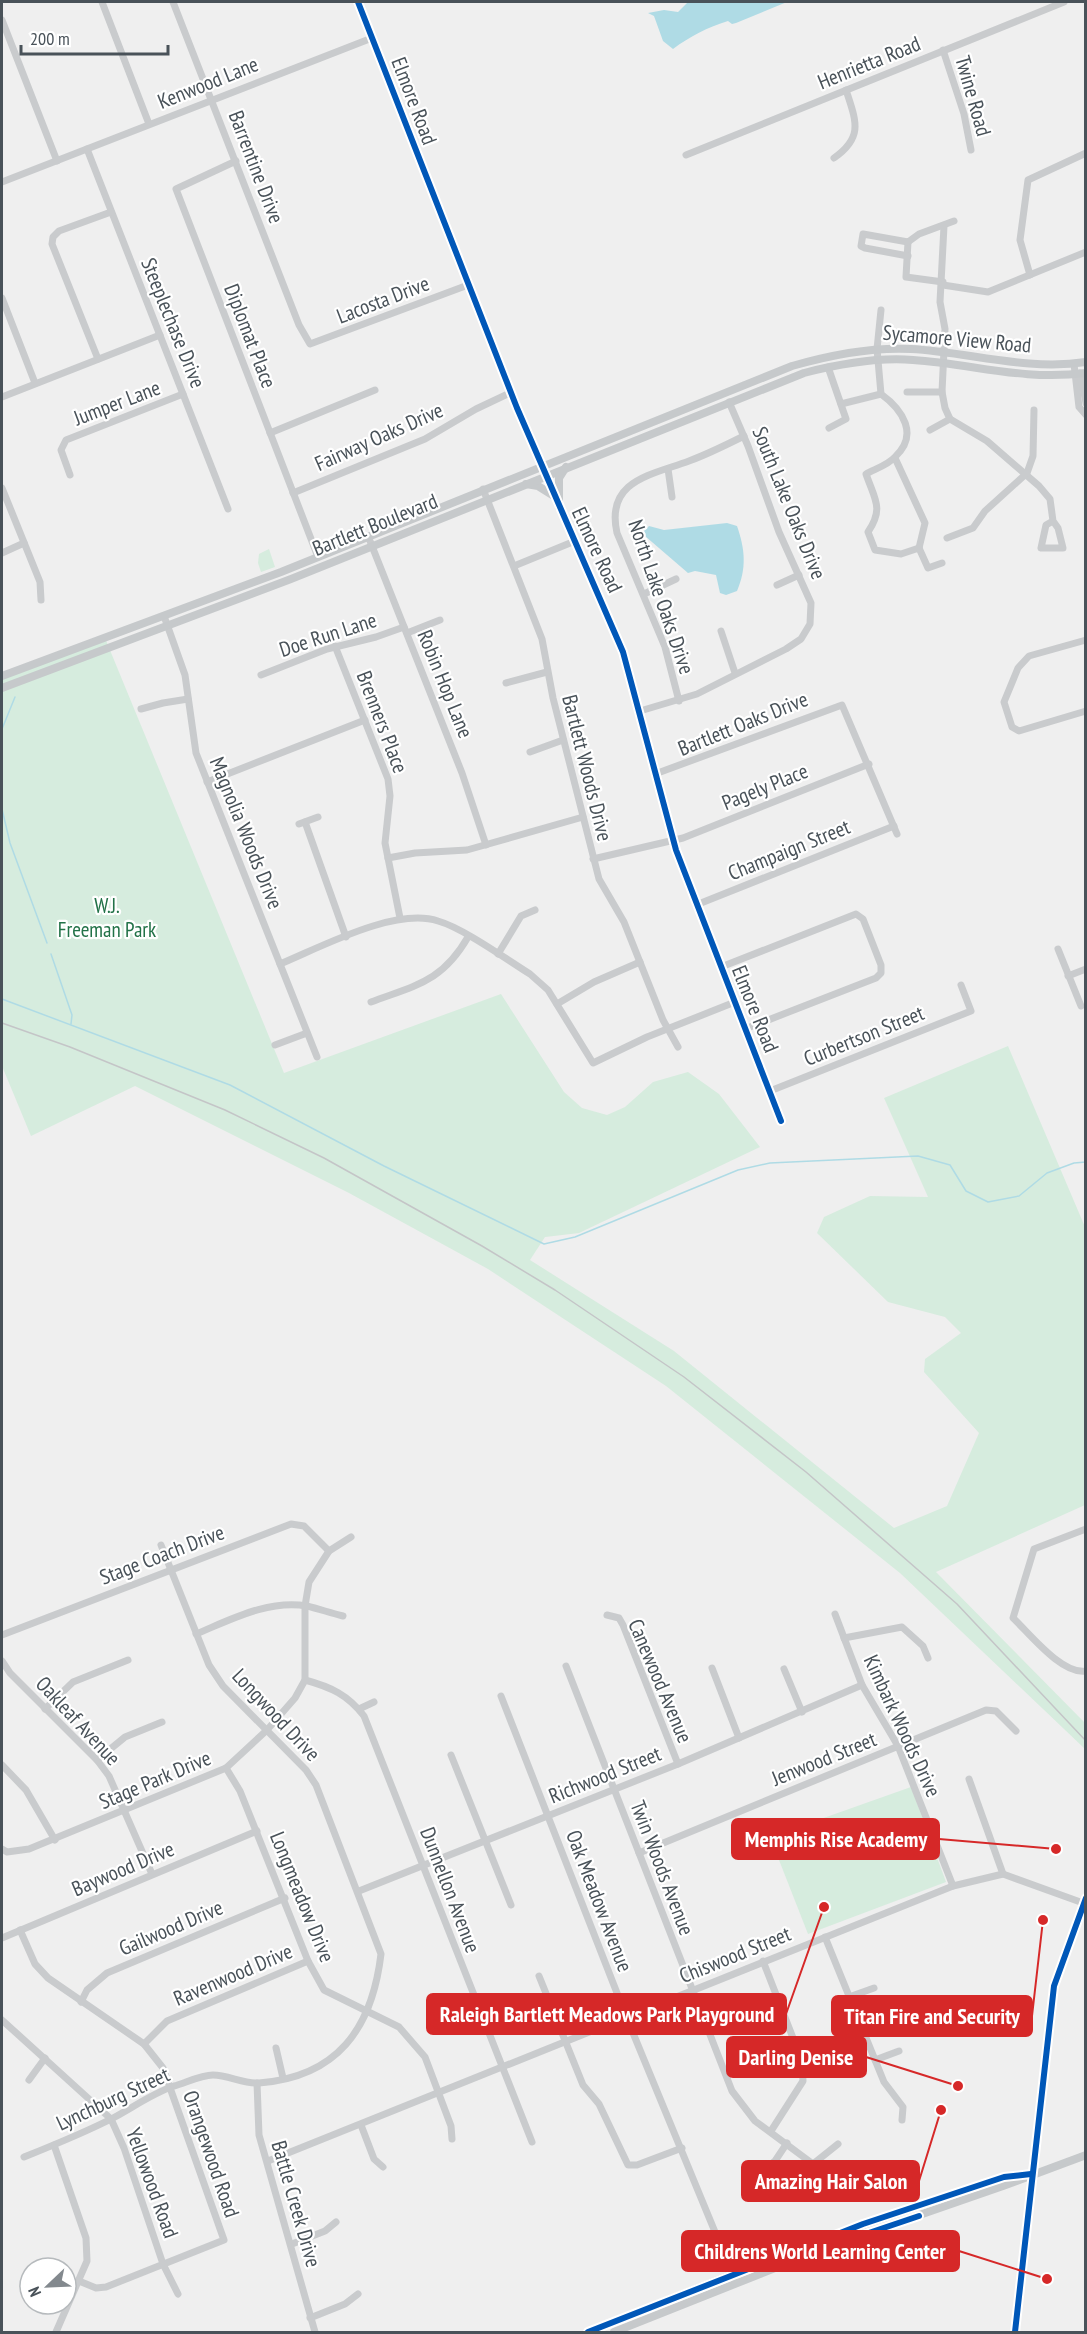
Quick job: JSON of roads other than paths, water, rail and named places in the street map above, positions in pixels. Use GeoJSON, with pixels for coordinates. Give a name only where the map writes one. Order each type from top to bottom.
{"type":"FeatureCollection","features":[{"type":"Feature","properties":{"kind":"main road","name":"Sycamore View Road"},"geometry":{"type":"LineString","coordinates":[[760,389],[796,376],[877,355]]}},
{"type":"Feature","properties":{"kind":"main road","name":"Sycamore View Road"},"geometry":{"type":"LineString","coordinates":[[758,380],[819,358],[877,355],[911,359],[1054,365],[1080,363]]}},
{"type":"Feature","properties":{"kind":"main road","name":"Sycamore View Road"},"geometry":{"type":"LineString","coordinates":[[943,359],[1032,376],[1058,377],[1080,374]]}},
{"type":"Feature","properties":{"kind":"main road"},"geometry":{"type":"LineString","coordinates":[[792,366],[796,376]]}},
{"type":"Feature","properties":{"kind":"main road","name":"Bartlett Boulevard"},"geometry":{"type":"LineString","coordinates":[[2,676],[318,557],[541,465],[758,380]]}},
{"type":"Feature","properties":{"kind":"main road","name":"Bartlett Boulevard"},"geometry":{"type":"LineString","coordinates":[[2,688],[372,546],[760,389]]}},
{"type":"Feature","properties":{"kind":"main road"},"geometry":{"type":"LineString","coordinates":[[649,423],[652,433]]}},
{"type":"Feature","properties":{"kind":"main road"},"geometry":{"type":"LineString","coordinates":[[559,507],[559,478],[567,467]]}},
{"type":"Feature","properties":{"kind":"main road"},"geometry":{"type":"LineString","coordinates":[[526,484],[538,486],[554,496]]}},
{"type":"Feature","properties":{"kind":"main road"},"geometry":{"type":"LineString","coordinates":[[1015,2332],[1054,1986],[1085,1902]]}},
{"type":"Feature","properties":{"kind":"main road"},"geometry":{"type":"LineString","coordinates":[[614,2332],[833,2245],[1086,2155]]}},
{"type":"Feature","properties":{"kind":"main road"},"geometry":{"type":"LineString","coordinates":[[588,2332],[872,2221],[1004,2177],[1031,2174]]}},
{"type":"Feature","properties":{"kind":"street"},"geometry":{"type":"LineString","coordinates":[[102,2],[149,124]]}},
{"type":"Feature","properties":{"kind":"street","name":"Barrentine Drive"},"geometry":{"type":"LineString","coordinates":[[173,2],[299,325],[310,344]]}},
{"type":"Feature","properties":{"kind":"street","name":"Elmore Road"},"geometry":{"type":"LineString","coordinates":[[358,2],[510,393],[620,644],[640,711],[673,840],[696,905],[781,1121]]}},
{"type":"Feature","properties":{"kind":"street","name":"Henrietta Road"},"geometry":{"type":"LineString","coordinates":[[686,155],[1064,2]]}},
{"type":"Feature","properties":{"kind":"street"},"geometry":{"type":"LineString","coordinates":[[2,20],[57,160]]}},
{"type":"Feature","properties":{"kind":"street","name":"Kenwood Lane"},"geometry":{"type":"LineString","coordinates":[[2,182],[372,38]]}},
{"type":"Feature","properties":{"kind":"street","name":"Twine Road"},"geometry":{"type":"LineString","coordinates":[[943,50],[964,114],[971,150]]}},
{"type":"Feature","properties":{"kind":"street"},"geometry":{"type":"LineString","coordinates":[[834,158],[849,148],[855,138],[853,110],[846,90]]}},
{"type":"Feature","properties":{"kind":"street","name":"Steeplechase Drive"},"geometry":{"type":"LineString","coordinates":[[87,149],[228,509]]}},
{"type":"Feature","properties":{"kind":"street"},"geometry":{"type":"LineString","coordinates":[[1030,275],[1020,240],[1028,180],[1086,153]]}},
{"type":"Feature","properties":{"kind":"street","name":"Diplomat Place"},"geometry":{"type":"LineString","coordinates":[[236,161],[176,189],[318,557]]}},
{"type":"Feature","properties":{"kind":"street"},"geometry":{"type":"LineString","coordinates":[[98,359],[52,244],[53,237],[59,231],[111,212]]}},
{"type":"Feature","properties":{"kind":"street"},"geometry":{"type":"LineString","coordinates":[[908,256],[865,248],[861,246],[863,234],[908,242],[919,234],[954,221]]}},
{"type":"Feature","properties":{"kind":"street"},"geometry":{"type":"LineString","coordinates":[[944,226],[943,283],[940,302],[945,329],[942,392],[950,419],[987,441],[1027,473],[1050,499],[1053,521]]}},
{"type":"Feature","properties":{"kind":"street"},"geometry":{"type":"LineString","coordinates":[[908,242],[906,277],[988,292],[1086,252]]}},
{"type":"Feature","properties":{"kind":"street","name":"Lacosta Drive"},"geometry":{"type":"LineString","coordinates":[[310,344],[468,285]]}},
{"type":"Feature","properties":{"kind":"street"},"geometry":{"type":"LineString","coordinates":[[2,298],[35,383]]}},
{"type":"Feature","properties":{"kind":"street"},"geometry":{"type":"LineString","coordinates":[[880,394],[877,355],[881,310]]}},
{"type":"Feature","properties":{"kind":"street"},"geometry":{"type":"LineString","coordinates":[[2,397],[160,335]]}},
{"type":"Feature","properties":{"kind":"street"},"geometry":{"type":"LineString","coordinates":[[1080,363],[1079,406],[1086,415]]}},
{"type":"Feature","properties":{"kind":"street"},"geometry":{"type":"LineString","coordinates":[[828,367],[846,419],[829,428]]}},
{"type":"Feature","properties":{"kind":"street"},"geometry":{"type":"LineString","coordinates":[[1080,374],[1086,402]]}},
{"type":"Feature","properties":{"kind":"street"},"geometry":{"type":"LineString","coordinates":[[270,433],[375,390]]}},
{"type":"Feature","properties":{"kind":"street"},"geometry":{"type":"LineString","coordinates":[[907,392],[942,392]]}},
{"type":"Feature","properties":{"kind":"street","name":"Fairway Oaks Drive"},"geometry":{"type":"LineString","coordinates":[[293,493],[425,439],[476,409],[510,393]]}},
{"type":"Feature","properties":{"kind":"street","name":"Jumper Lane"},"geometry":{"type":"LineString","coordinates":[[70,476],[61,450],[66,440],[183,394]]}},
{"type":"Feature","properties":{"kind":"street"},"geometry":{"type":"LineString","coordinates":[[840,404],[880,394],[893,403],[908,433],[908,439],[895,458],[866,474],[878,517],[868,532],[875,550],[901,554],[919,548]]}},
{"type":"Feature","properties":{"kind":"street","name":"South Lake Oaks Drive"},"geometry":{"type":"LineString","coordinates":[[729,402],[744,436],[775,522],[811,603],[811,617],[806,632],[794,644],[735,674]]}},
{"type":"Feature","properties":{"kind":"street"},"geometry":{"type":"LineString","coordinates":[[947,538],[973,528],[985,511],[1027,473],[1033,456],[1034,410]]}},
{"type":"Feature","properties":{"kind":"street"},"geometry":{"type":"LineString","coordinates":[[930,430],[950,419]]}},
{"type":"Feature","properties":{"kind":"street"},"geometry":{"type":"LineString","coordinates":[[672,497],[668,469],[744,436]]}},
{"type":"Feature","properties":{"kind":"street"},"geometry":{"type":"LineString","coordinates":[[895,458],[925,523],[919,548],[928,568],[942,563]]}},
{"type":"Feature","properties":{"kind":"street","name":"North Lake Oaks Drive"},"geometry":{"type":"LineString","coordinates":[[668,469],[633,482],[622,493],[617,503],[615,520],[617,533],[665,647],[679,701]]}},
{"type":"Feature","properties":{"kind":"street"},"geometry":{"type":"LineString","coordinates":[[2,488],[40,582],[41,600]]}},
{"type":"Feature","properties":{"kind":"street","name":"Bartlett Woods Drive"},"geometry":{"type":"LineString","coordinates":[[483,489],[541,635],[563,740],[602,888],[624,922],[668,1029],[678,1047]]}},
{"type":"Feature","properties":{"kind":"street","name":"Robin Hop Lane"},"geometry":{"type":"LineString","coordinates":[[368,536],[462,773],[486,845]]}},
{"type":"Feature","properties":{"kind":"street"},"geometry":{"type":"LineString","coordinates":[[514,566],[575,541]]}},
{"type":"Feature","properties":{"kind":"street"},"geometry":{"type":"LineString","coordinates":[[2,553],[24,543]]}},
{"type":"Feature","properties":{"kind":"street"},"geometry":{"type":"LineString","coordinates":[[777,585],[799,575]]}},
{"type":"Feature","properties":{"kind":"street"},"geometry":{"type":"LineString","coordinates":[[644,594],[676,579]]}},
{"type":"Feature","properties":{"kind":"street","name":"Magnolia Woods Drive"},"geometry":{"type":"LineString","coordinates":[[164,616],[183,668],[195,748],[317,1057]]}},
{"type":"Feature","properties":{"kind":"street","name":"Doe Run Lane"},"geometry":{"type":"LineString","coordinates":[[261,675],[335,646],[440,620]]}},
{"type":"Feature","properties":{"kind":"street"},"geometry":{"type":"LineString","coordinates":[[640,711],[679,701],[704,691],[735,674],[721,631]]}},
{"type":"Feature","properties":{"kind":"street"},"geometry":{"type":"LineString","coordinates":[[1086,640],[1029,656],[1018,668],[1004,702],[1012,727],[1019,731],[1086,711]]}},
{"type":"Feature","properties":{"kind":"street","name":"Brenners Place"},"geometry":{"type":"LineString","coordinates":[[335,646],[389,783],[390,796],[385,834],[400,918]]}},
{"type":"Feature","properties":{"kind":"street"},"geometry":{"type":"LineString","coordinates":[[506,683],[547,672]]}},
{"type":"Feature","properties":{"kind":"street"},"geometry":{"type":"LineString","coordinates":[[141,710],[163,702],[188,699]]}},
{"type":"Feature","properties":{"kind":"street","name":"Bartlett Oaks Drive"},"geometry":{"type":"LineString","coordinates":[[656,774],[832,706],[842,705],[869,764]]}},
{"type":"Feature","properties":{"kind":"street"},"geometry":{"type":"LineString","coordinates":[[207,782],[365,720]]}},
{"type":"Feature","properties":{"kind":"street"},"geometry":{"type":"LineString","coordinates":[[530,752],[563,740]]}},
{"type":"Feature","properties":{"kind":"street"},"geometry":{"type":"LineString","coordinates":[[869,764],[897,834]]}},
{"type":"Feature","properties":{"kind":"street","name":"Pagely Place"},"geometry":{"type":"LineString","coordinates":[[593,859],[673,840],[869,764]]}},
{"type":"Feature","properties":{"kind":"street"},"geometry":{"type":"LineString","coordinates":[[318,817],[302,823],[346,938]]}},
{"type":"Feature","properties":{"kind":"street"},"geometry":{"type":"LineString","coordinates":[[388,858],[415,853],[458,852],[583,817]]}},
{"type":"Feature","properties":{"kind":"street","name":"Champaign Street"},"geometry":{"type":"LineString","coordinates":[[696,905],[894,826]]}},
{"type":"Feature","properties":{"kind":"street"},"geometry":{"type":"LineString","coordinates":[[498,954],[521,916],[535,910]]}},
{"type":"Feature","properties":{"kind":"street"},"geometry":{"type":"LineString","coordinates":[[721,967],[851,915],[859,915],[881,965],[880,975],[745,1029]]}},
{"type":"Feature","properties":{"kind":"street"},"geometry":{"type":"LineString","coordinates":[[280,964],[400,918],[422,917],[440,921],[535,977],[557,1004],[593,1064],[668,1029],[735,1002]]}},
{"type":"Feature","properties":{"kind":"street"},"geometry":{"type":"LineString","coordinates":[[371,1002],[438,974],[450,964],[468,937]]}},
{"type":"Feature","properties":{"kind":"street"},"geometry":{"type":"LineString","coordinates":[[1058,949],[1081,1006]]}},
{"type":"Feature","properties":{"kind":"street"},"geometry":{"type":"LineString","coordinates":[[557,1004],[594,982],[640,962]]}},
{"type":"Feature","properties":{"kind":"street"},"geometry":{"type":"LineString","coordinates":[[1068,975],[1086,969]]}},
{"type":"Feature","properties":{"kind":"street","name":"Curbertson Street"},"geometry":{"type":"LineString","coordinates":[[770,1091],[970,1011],[961,985]]}},
{"type":"Feature","properties":{"kind":"street"},"geometry":{"type":"LineString","coordinates":[[275,1045],[307,1033]]}},
{"type":"Feature","properties":{"kind":"street","name":"Stage Coach Drive"},"geometry":{"type":"LineString","coordinates":[[2,1635],[291,1524],[304,1526],[329,1551]]}},
{"type":"Feature","properties":{"kind":"street"},"geometry":{"type":"LineString","coordinates":[[1086,1529],[1034,1549],[1013,1618],[1065,1668],[1079,1672],[1086,1671]]}},
{"type":"Feature","properties":{"kind":"street"},"geometry":{"type":"LineString","coordinates":[[305,1680],[305,1606],[309,1582],[329,1551],[351,1537]]}},
{"type":"Feature","properties":{"kind":"street","name":"Longwood Drive"},"geometry":{"type":"LineString","coordinates":[[161,1545],[209,1665],[223,1686],[306,1770],[316,1785],[359,1891],[381,1954],[378,1977],[366,2011]]}},
{"type":"Feature","properties":{"kind":"street"},"geometry":{"type":"LineString","coordinates":[[196,1634],[253,1611],[274,1606],[305,1606],[343,1616]]}},
{"type":"Feature","properties":{"kind":"street","name":"Kimbark Woods Drive"},"geometry":{"type":"LineString","coordinates":[[835,1614],[862,1685],[898,1746],[953,1886]]}},
{"type":"Feature","properties":{"kind":"street","name":"Canewood Avenue"},"geometry":{"type":"LineString","coordinates":[[608,1615],[619,1618],[623,1626],[678,1764]]}},
{"type":"Feature","properties":{"kind":"street"},"geometry":{"type":"LineString","coordinates":[[844,1638],[902,1627],[923,1646],[928,1658]]}},
{"type":"Feature","properties":{"kind":"street"},"geometry":{"type":"LineString","coordinates":[[45,1709],[73,1682],[129,1659]]}},
{"type":"Feature","properties":{"kind":"street","name":"Oakleaf Avenue"},"geometry":{"type":"LineString","coordinates":[[2,1661],[45,1709],[97,1760],[109,1776],[152,1874]]}},
{"type":"Feature","properties":{"kind":"street","name":"Twin Woods Avenue"},"geometry":{"type":"LineString","coordinates":[[566,1666],[732,2091],[755,2121],[813,2164],[826,2184]]}},
{"type":"Feature","properties":{"kind":"street"},"geometry":{"type":"LineString","coordinates":[[712,1668],[739,1738]]}},
{"type":"Feature","properties":{"kind":"street"},"geometry":{"type":"LineString","coordinates":[[784,1669],[802,1712]]}},
{"type":"Feature","properties":{"kind":"street","name":"Dunnellon Avenue"},"geometry":{"type":"LineString","coordinates":[[305,1680],[330,1687],[351,1699],[364,1716],[532,2142]]}},
{"type":"Feature","properties":{"kind":"street","name":"Stage Park Drive"},"geometry":{"type":"LineString","coordinates":[[2,1849],[8,1852],[29,1849],[55,1840],[226,1768],[267,1730],[296,1698],[305,1680]]}},
{"type":"Feature","properties":{"kind":"street","name":"Richwood Street"},"geometry":{"type":"LineString","coordinates":[[359,1891],[678,1764],[862,1685]]}},
{"type":"Feature","properties":{"kind":"street","name":"Oak Meadow Avenue"},"geometry":{"type":"LineString","coordinates":[[501,1696],[626,2016],[736,2284]]}},
{"type":"Feature","properties":{"kind":"street"},"geometry":{"type":"LineString","coordinates":[[359,1709],[374,1702]]}},
{"type":"Feature","properties":{"kind":"street","name":"Jenwood Street"},"geometry":{"type":"LineString","coordinates":[[639,1853],[986,1710],[996,1711],[1016,1731]]}},
{"type":"Feature","properties":{"kind":"street"},"geometry":{"type":"LineString","coordinates":[[97,1760],[125,1737],[162,1722]]}},
{"type":"Feature","properties":{"kind":"street"},"geometry":{"type":"LineString","coordinates":[[451,1755],[511,1905]]}},
{"type":"Feature","properties":{"kind":"street"},"geometry":{"type":"LineString","coordinates":[[2,1765],[26,1790],[55,1840]]}},
{"type":"Feature","properties":{"kind":"street","name":"Longmeadow Drive"},"geometry":{"type":"LineString","coordinates":[[226,1768],[240,1791],[285,1898],[308,1961],[324,1990],[399,2027],[425,2057],[451,2126],[452,2139]]}},
{"type":"Feature","properties":{"kind":"street"},"geometry":{"type":"LineString","coordinates":[[969,1779],[1003,1874],[1085,1902]]}},
{"type":"Feature","properties":{"kind":"street","name":"Baywood Drive"},"geometry":{"type":"LineString","coordinates":[[2,1938],[257,1831]]}},
{"type":"Feature","properties":{"kind":"street","name":"Chiswood Street"},"geometry":{"type":"LineString","coordinates":[[268,2161],[439,2094],[502,2065],[953,1886],[1003,1874]]}},
{"type":"Feature","properties":{"kind":"street","name":"Gailwood Drive"},"geometry":{"type":"LineString","coordinates":[[81,2002],[87,1990],[107,1973],[285,1898]]}},
{"type":"Feature","properties":{"kind":"street","name":"Orangewood Road"},"geometry":{"type":"LineString","coordinates":[[20,1930],[35,1964],[48,1978],[144,2044],[163,2068],[224,2240],[163,2265]]}},
{"type":"Feature","properties":{"kind":"street"},"geometry":{"type":"LineString","coordinates":[[825,1937],[884,2082],[903,2107],[902,2120]]}},
{"type":"Feature","properties":{"kind":"street","name":"Ravenwood Drive"},"geometry":{"type":"LineString","coordinates":[[144,2044],[167,2021],[308,1961]]}},
{"type":"Feature","properties":{"kind":"street"},"geometry":{"type":"LineString","coordinates":[[763,1961],[802,2061],[803,2081],[771,2132]]}},
{"type":"Feature","properties":{"kind":"street"},"geometry":{"type":"LineString","coordinates":[[539,1976],[563,2041],[583,2085],[599,2104],[628,2165],[637,2165],[682,2148]]}},
{"type":"Feature","properties":{"kind":"street"},"geometry":{"type":"LineString","coordinates":[[849,1997],[874,1988]]}},
{"type":"Feature","properties":{"kind":"street","name":"Lynchburg Street"},"geometry":{"type":"LineString","coordinates":[[24,2157],[111,2119],[171,2087],[212,2075],[257,2083],[298,2077],[319,2068],[338,2055],[354,2036],[366,2011]]}},
{"type":"Feature","properties":{"kind":"street","name":"Yellowood Road"},"geometry":{"type":"LineString","coordinates":[[2,2020],[111,2119],[124,2148],[163,2265],[177,2294]]}},
{"type":"Feature","properties":{"kind":"street"},"geometry":{"type":"LineString","coordinates":[[276,2048],[283,2078]]}},
{"type":"Feature","properties":{"kind":"street"},"geometry":{"type":"LineString","coordinates":[[875,2060],[899,2051]]}},
{"type":"Feature","properties":{"kind":"street"},"geometry":{"type":"LineString","coordinates":[[29,2080],[45,2058]]}},
{"type":"Feature","properties":{"kind":"street","name":"Battle Creek Drive"},"geometry":{"type":"LineString","coordinates":[[257,2083],[259,2135],[292,2244],[315,2332]]}},
{"type":"Feature","properties":{"kind":"street"},"geometry":{"type":"LineString","coordinates":[[361,2125],[374,2159],[383,2167]]}},
{"type":"Feature","properties":{"kind":"street"},"geometry":{"type":"LineString","coordinates":[[762,2172],[775,2161],[787,2143]]}},
{"type":"Feature","properties":{"kind":"street"},"geometry":{"type":"LineString","coordinates":[[813,2164],[838,2144]]}},
{"type":"Feature","properties":{"kind":"street"},"geometry":{"type":"LineString","coordinates":[[54,2145],[86,2238],[87,2261],[56,2332]]}},
{"type":"Feature","properties":{"kind":"street"},"geometry":{"type":"LineString","coordinates":[[292,2244],[325,2231],[336,2222]]}},
{"type":"Feature","properties":{"kind":"street"},"geometry":{"type":"LineString","coordinates":[[80,2281],[96,2288],[106,2287],[163,2265]]}},
{"type":"Feature","properties":{"kind":"street"},"geometry":{"type":"LineString","coordinates":[[310,2318],[345,2304],[358,2294]]}},
{"type":"Feature","properties":{"kind":"water"},"geometry":{"type":"Polygon","coordinates":[[[688,2],[787,2],[736,23],[732,24],[728,21],[713,26],[673,49],[663,41],[654,16],[648,13],[664,10],[678,12],[688,2]]]}},
{"type":"Feature","properties":{"kind":"water"},"geometry":{"type":"Polygon","coordinates":[[[727,523],[737,526],[742,543],[744,566],[737,591],[726,595],[720,593],[716,575],[695,571],[688,573],[645,536],[644,531],[649,526],[664,530],[727,523]]]}},
{"type":"Feature","properties":{"kind":"waterway"},"geometry":{"type":"LineString","coordinates":[[2,729],[15,697]]}},
{"type":"Feature","properties":{"kind":"waterway"},"geometry":{"type":"LineString","coordinates":[[2,809],[10,843],[47,943]]}},
{"type":"Feature","properties":{"kind":"waterway"},"geometry":{"type":"LineString","coordinates":[[51,954],[72,1015],[71,1024]]}},
{"type":"Feature","properties":{"kind":"waterway"},"geometry":{"type":"LineString","coordinates":[[2,999],[230,1085],[384,1166],[544,1244],[575,1237],[738,1170],[770,1163],[918,1156],[950,1165],[966,1191],[988,1202],[1019,1196],[1047,1173],[1074,1163],[1086,1162]]}},
{"type":"Feature","properties":{"kind":"railway"},"geometry":{"type":"LineString","coordinates":[[2,1023],[70,1047],[225,1110],[324,1158],[482,1246],[555,1290],[684,1377],[806,1472],[957,1604],[1086,1741]]}},
{"type":"Feature","properties":{"kind":"place","name":"Memphis Rise Academy"},"geometry":{"type":"Point","coordinates":[1056,1849]}},
{"type":"Feature","properties":{"kind":"place","name":"Raleigh Bartlett Meadows Park Playground"},"geometry":{"type":"Point","coordinates":[824,1907]}},
{"type":"Feature","properties":{"kind":"place","name":"Titan Fire and Security"},"geometry":{"type":"Point","coordinates":[1043,1920]}},
{"type":"Feature","properties":{"kind":"place","name":"Darling Denise"},"geometry":{"type":"Point","coordinates":[958,2086]}},
{"type":"Feature","properties":{"kind":"place","name":"Amazing Hair Salon"},"geometry":{"type":"Point","coordinates":[941,2110]}},
{"type":"Feature","properties":{"kind":"place","name":"Childrens World Learning Center"},"geometry":{"type":"Point","coordinates":[1047,2279]}},
{"type":"Feature","properties":{"kind":"park label","name":"W.J. Freeman Park"},"geometry":{"type":"Point","coordinates":[107,918]}}]}
